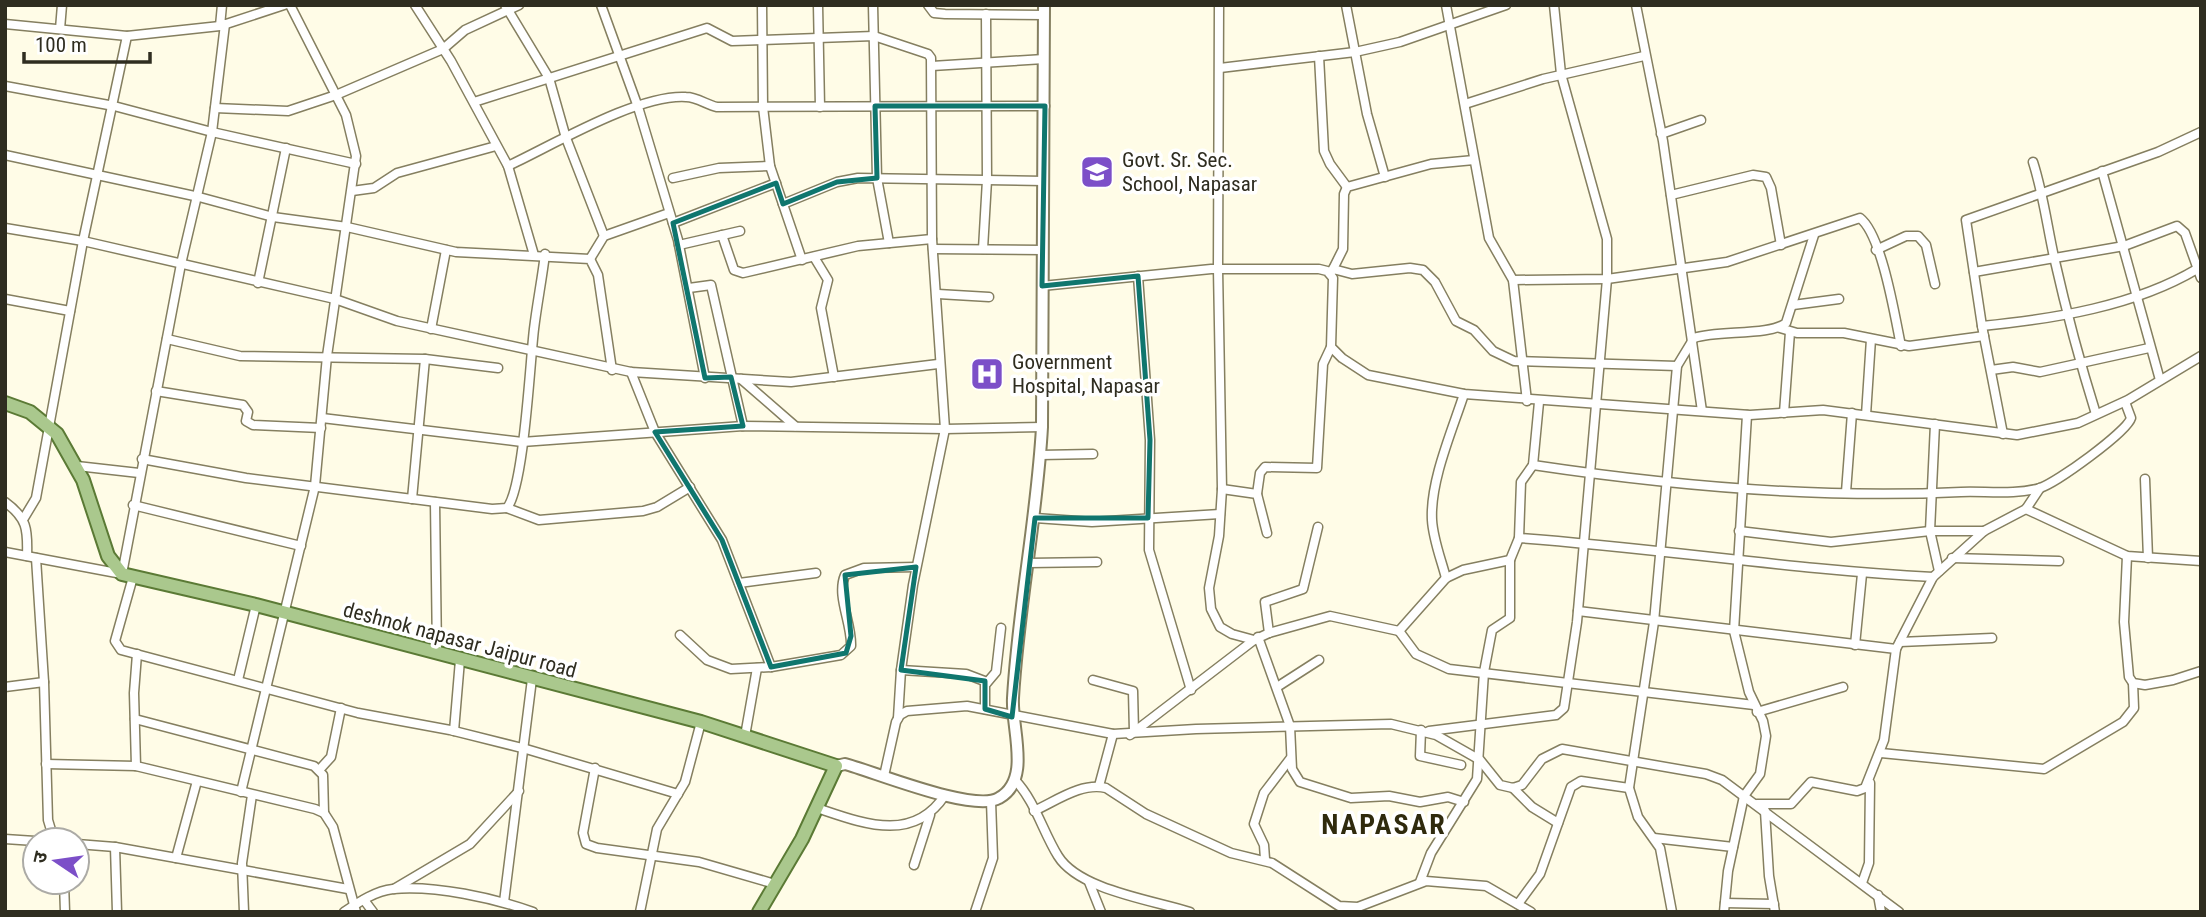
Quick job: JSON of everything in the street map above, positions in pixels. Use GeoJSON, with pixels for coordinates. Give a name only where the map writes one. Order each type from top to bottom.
{"type":"FeatureCollection","features":[{"type":"Feature","properties":{"kind":"main road"},"geometry":{"type":"LineString","coordinates":[[759,912],[817,808],[836,766],[845,764],[945,795],[991,802],[1006,793],[1015,780],[1017,763],[1012,717],[1035,518],[1042,427],[1044,10]]}},
{"type":"Feature","properties":{"kind":"main road"},"geometry":{"type":"LineString","coordinates":[[5,403],[30,412],[49,425],[77,466],[108,556],[128,575]]}},
{"type":"Feature","properties":{"kind":"main road","name":"deshnok napasar Jaipur road"},"geometry":{"type":"LineString","coordinates":[[128,575],[256,605],[701,722],[836,766]]}},
{"type":"Feature","properties":{"kind":"street"},"geometry":{"type":"LineString","coordinates":[[60,29],[62,5]]}},
{"type":"Feature","properties":{"kind":"street"},"geometry":{"type":"LineString","coordinates":[[222,5],[223,25],[212,132],[199,197],[181,264],[139,473],[133,505],[128,575],[115,641],[121,650],[341,708],[526,749],[678,794]]}},
{"type":"Feature","properties":{"kind":"street"},"geometry":{"type":"LineString","coordinates":[[5,24],[127,36],[223,25],[270,7],[287,5],[346,116],[356,164],[327,356],[315,486],[241,792]]}},
{"type":"Feature","properties":{"kind":"street"},"geometry":{"type":"LineString","coordinates":[[415,5],[474,102],[508,166],[534,254]]}},
{"type":"Feature","properties":{"kind":"street"},"geometry":{"type":"LineString","coordinates":[[215,108],[288,111],[336,95],[443,50],[465,30],[506,7],[519,5]]}},
{"type":"Feature","properties":{"kind":"street"},"geometry":{"type":"LineString","coordinates":[[601,5],[638,107],[673,223],[689,288],[705,378]]}},
{"type":"Feature","properties":{"kind":"street"},"geometry":{"type":"LineString","coordinates":[[762,5],[763,107],[770,166],[802,260]]}},
{"type":"Feature","properties":{"kind":"street"},"geometry":{"type":"LineString","coordinates":[[818,5],[820,107]]}},
{"type":"Feature","properties":{"kind":"street"},"geometry":{"type":"LineString","coordinates":[[873,5],[877,178],[889,243]]}},
{"type":"Feature","properties":{"kind":"street"},"geometry":{"type":"LineString","coordinates":[[928,5],[934,13],[986,14],[1044,10]]}},
{"type":"Feature","properties":{"kind":"street"},"geometry":{"type":"LineString","coordinates":[[1219,5],[1218,269],[1222,489],[1209,588],[1214,619],[1225,631],[1256,639]]}},
{"type":"Feature","properties":{"kind":"street"},"geometry":{"type":"LineString","coordinates":[[1346,5],[1385,177]]}},
{"type":"Feature","properties":{"kind":"street"},"geometry":{"type":"LineString","coordinates":[[1446,5],[1491,243],[1513,280],[1527,401]]}},
{"type":"Feature","properties":{"kind":"street"},"geometry":{"type":"LineString","coordinates":[[1220,68],[1355,52],[1400,43],[1506,5]]}},
{"type":"Feature","properties":{"kind":"street"},"geometry":{"type":"LineString","coordinates":[[898,718],[908,711],[967,706],[1012,717],[1113,734],[1391,724],[1423,730],[1483,726],[1561,713],[1578,611],[1607,279],[1605,229],[1561,74],[1554,5]]}},
{"type":"Feature","properties":{"kind":"street"},"geometry":{"type":"LineString","coordinates":[[1636,5],[1671,195],[1694,338],[1702,411]]}},
{"type":"Feature","properties":{"kind":"street"},"geometry":{"type":"LineString","coordinates":[[506,7],[549,78],[566,138],[604,236]]}},
{"type":"Feature","properties":{"kind":"street"},"geometry":{"type":"LineString","coordinates":[[983,249],[987,180],[986,14]]}},
{"type":"Feature","properties":{"kind":"street"},"geometry":{"type":"LineString","coordinates":[[474,102],[708,27],[727,40],[874,36],[928,54],[932,66],[929,107],[932,244],[945,429],[916,567],[901,670],[898,718],[884,776]]}},
{"type":"Feature","properties":{"kind":"street"},"geometry":{"type":"LineString","coordinates":[[24,518],[36,498],[83,241],[127,36]]}},
{"type":"Feature","properties":{"kind":"street"},"geometry":{"type":"LineString","coordinates":[[1319,56],[1324,151],[1347,187]]}},
{"type":"Feature","properties":{"kind":"street"},"geometry":{"type":"LineString","coordinates":[[1465,104],[1561,74],[1644,56]]}},
{"type":"Feature","properties":{"kind":"street"},"geometry":{"type":"LineString","coordinates":[[932,66],[1044,59]]}},
{"type":"Feature","properties":{"kind":"street"},"geometry":{"type":"LineString","coordinates":[[5,86],[114,106],[212,132],[356,164]]}},
{"type":"Feature","properties":{"kind":"street"},"geometry":{"type":"LineString","coordinates":[[508,166],[638,107],[684,97],[718,107],[1045,106]]}},
{"type":"Feature","properties":{"kind":"street"},"geometry":{"type":"LineString","coordinates":[[1661,134],[1700,120]]}},
{"type":"Feature","properties":{"kind":"street"},"geometry":{"type":"LineString","coordinates":[[2003,434],[1982,326],[1966,220],[2158,152],[2201,132]]}},
{"type":"Feature","properties":{"kind":"street"},"geometry":{"type":"LineString","coordinates":[[352,191],[374,188],[397,173],[496,146]]}},
{"type":"Feature","properties":{"kind":"street"},"geometry":{"type":"LineString","coordinates":[[258,283],[286,148]]}},
{"type":"Feature","properties":{"kind":"street"},"geometry":{"type":"LineString","coordinates":[[5,155],[199,197],[273,217],[346,227],[446,250],[545,254],[590,259]]}},
{"type":"Feature","properties":{"kind":"street"},"geometry":{"type":"LineString","coordinates":[[1347,187],[1431,164],[1474,160]]}},
{"type":"Feature","properties":{"kind":"street"},"geometry":{"type":"LineString","coordinates":[[2033,162],[2043,192],[2054,258],[2070,312],[2080,363],[2096,414]]}},
{"type":"Feature","properties":{"kind":"street"},"geometry":{"type":"LineString","coordinates":[[673,178],[719,168],[770,166]]}},
{"type":"Feature","properties":{"kind":"street"},"geometry":{"type":"LineString","coordinates":[[2102,171],[2160,380]]}},
{"type":"Feature","properties":{"kind":"street"},"geometry":{"type":"LineString","coordinates":[[1671,195],[1753,175],[1766,177],[1781,245]]}},
{"type":"Feature","properties":{"kind":"street"},"geometry":{"type":"LineString","coordinates":[[783,204],[848,180],[932,178],[1044,181]]}},
{"type":"Feature","properties":{"kind":"street"},"geometry":{"type":"LineString","coordinates":[[673,223],[776,183]]}},
{"type":"Feature","properties":{"kind":"street"},"geometry":{"type":"LineString","coordinates":[[1267,533],[1257,494],[1260,473],[1265,467],[1317,468],[1323,365],[1331,347],[1331,272],[1343,249],[1344,194],[1347,187]]}},
{"type":"Feature","properties":{"kind":"street"},"geometry":{"type":"LineString","coordinates":[[590,259],[604,236],[669,213]]}},
{"type":"Feature","properties":{"kind":"street"},"geometry":{"type":"LineString","coordinates":[[1513,280],[1607,279],[1727,262],[1814,235],[1854,217],[1860,218],[1868,228],[1888,283],[1901,346]]}},
{"type":"Feature","properties":{"kind":"street"},"geometry":{"type":"LineString","coordinates":[[1974,272],[2054,258],[2065,259],[2124,246],[2171,227],[2181,227],[2201,278]]}},
{"type":"Feature","properties":{"kind":"street"},"geometry":{"type":"LineString","coordinates":[[5,228],[83,241],[335,299],[431,329],[612,370],[791,382],[939,364]]}},
{"type":"Feature","properties":{"kind":"street"},"geometry":{"type":"LineString","coordinates":[[679,245],[740,231]]}},
{"type":"Feature","properties":{"kind":"street"},"geometry":{"type":"LineString","coordinates":[[722,235],[734,270],[738,273],[858,246],[889,243],[1042,250]]}},
{"type":"Feature","properties":{"kind":"street"},"geometry":{"type":"LineString","coordinates":[[1780,328],[1786,323],[1793,305],[1814,235]]}},
{"type":"Feature","properties":{"kind":"street"},"geometry":{"type":"LineString","coordinates":[[1876,250],[1906,236],[1917,236],[1926,245],[1935,284]]}},
{"type":"Feature","properties":{"kind":"street"},"geometry":{"type":"LineString","coordinates":[[431,329],[446,250]]}},
{"type":"Feature","properties":{"kind":"street"},"geometry":{"type":"LineString","coordinates":[[507,508],[513,496],[522,442],[545,254]]}},
{"type":"Feature","properties":{"kind":"street"},"geometry":{"type":"LineString","coordinates":[[814,257],[828,280],[821,309],[834,377]]}},
{"type":"Feature","properties":{"kind":"street"},"geometry":{"type":"LineString","coordinates":[[590,259],[598,275],[612,370]]}},
{"type":"Feature","properties":{"kind":"street"},"geometry":{"type":"LineString","coordinates":[[1042,286],[1218,269],[1319,269],[1352,274],[1410,268],[1423,270],[1435,282],[1456,321],[1474,330],[1493,351],[1521,362],[1677,366]]}},
{"type":"Feature","properties":{"kind":"street"},"geometry":{"type":"LineString","coordinates":[[1982,326],[2070,312],[2137,297],[2172,284],[2197,268]]}},
{"type":"Feature","properties":{"kind":"street"},"geometry":{"type":"LineString","coordinates":[[1138,276],[1150,440],[1148,517],[1153,568],[1191,690]]}},
{"type":"Feature","properties":{"kind":"street"},"geometry":{"type":"LineString","coordinates":[[689,288],[711,285],[743,426]]}},
{"type":"Feature","properties":{"kind":"street"},"geometry":{"type":"LineString","coordinates":[[937,294],[989,297]]}},
{"type":"Feature","properties":{"kind":"street"},"geometry":{"type":"LineString","coordinates":[[5,299],[70,311]]}},
{"type":"Feature","properties":{"kind":"street"},"geometry":{"type":"LineString","coordinates":[[1793,305],[1839,299]]}},
{"type":"Feature","properties":{"kind":"street"},"geometry":{"type":"LineString","coordinates":[[1672,912],[1660,848],[1638,817],[1629,788],[1654,622],[1677,366],[1694,338],[1721,332],[1780,328],[1790,332],[1835,332],[1901,346],[1984,337]]}},
{"type":"Feature","properties":{"kind":"street"},"geometry":{"type":"LineString","coordinates":[[1784,413],[1790,332]]}},
{"type":"Feature","properties":{"kind":"street"},"geometry":{"type":"LineString","coordinates":[[167,339],[240,356],[425,359],[498,368]]}},
{"type":"Feature","properties":{"kind":"street"},"geometry":{"type":"LineString","coordinates":[[1866,415],[1871,339]]}},
{"type":"Feature","properties":{"kind":"street"},"geometry":{"type":"LineString","coordinates":[[1331,347],[1342,358],[1368,375],[1464,394],[1539,402],[1747,415],[1808,409],[2003,434],[2055,430],[2096,414],[2125,402],[2201,356]]}},
{"type":"Feature","properties":{"kind":"street"},"geometry":{"type":"LineString","coordinates":[[1991,370],[2013,367],[2040,372],[2149,348]]}},
{"type":"Feature","properties":{"kind":"street"},"geometry":{"type":"LineString","coordinates":[[412,499],[421,428],[425,359]]}},
{"type":"Feature","properties":{"kind":"street"},"geometry":{"type":"LineString","coordinates":[[631,372],[655,432],[722,540],[771,667]]}},
{"type":"Feature","properties":{"kind":"street"},"geometry":{"type":"LineString","coordinates":[[741,379],[795,426]]}},
{"type":"Feature","properties":{"kind":"street"},"geometry":{"type":"LineString","coordinates":[[156,391],[243,405],[248,412],[246,421],[253,425],[321,428]]}},
{"type":"Feature","properties":{"kind":"street"},"geometry":{"type":"LineString","coordinates":[[1446,578],[1433,529],[1433,507],[1441,464],[1464,394]]}},
{"type":"Feature","properties":{"kind":"street"},"geometry":{"type":"LineString","coordinates":[[1420,882],[1431,853],[1476,783],[1483,726],[1484,672],[1492,630],[1510,618],[1510,560],[1519,538],[1521,482],[1533,465],[1539,402]]}},
{"type":"Feature","properties":{"kind":"street"},"geometry":{"type":"LineString","coordinates":[[1862,883],[1869,863],[1870,782],[1881,753],[1898,646],[1936,574],[1984,531],[2025,509],[2040,488],[2120,433],[2130,422],[2125,402]]}},
{"type":"Feature","properties":{"kind":"street"},"geometry":{"type":"LineString","coordinates":[[1846,492],[1852,413]]}},
{"type":"Feature","properties":{"kind":"street"},"geometry":{"type":"LineString","coordinates":[[1747,415],[1734,631],[1756,709],[1766,728],[1763,763],[1744,796],[1725,907],[1774,908],[1765,811]]}},
{"type":"Feature","properties":{"kind":"street"},"geometry":{"type":"LineString","coordinates":[[322,418],[522,442],[743,426],[945,429],[1042,427]]}},
{"type":"Feature","properties":{"kind":"street"},"geometry":{"type":"LineString","coordinates":[[1935,424],[1930,531],[1936,574]]}},
{"type":"Feature","properties":{"kind":"street"},"geometry":{"type":"LineString","coordinates":[[1040,454],[1093,454]]}},
{"type":"Feature","properties":{"kind":"street"},"geometry":{"type":"LineString","coordinates":[[142,459],[315,486],[435,502],[507,508],[539,520],[643,511],[657,506],[690,486]]}},
{"type":"Feature","properties":{"kind":"street"},"geometry":{"type":"LineString","coordinates":[[1533,465],[1589,474],[1667,481],[1846,492],[1930,494],[2040,488]]}},
{"type":"Feature","properties":{"kind":"street"},"geometry":{"type":"LineString","coordinates":[[77,466],[139,473]]}},
{"type":"Feature","properties":{"kind":"street"},"geometry":{"type":"LineString","coordinates":[[2145,479],[2148,558]]}},
{"type":"Feature","properties":{"kind":"street"},"geometry":{"type":"LineString","coordinates":[[1222,489],[1257,494]]}},
{"type":"Feature","properties":{"kind":"street"},"geometry":{"type":"LineString","coordinates":[[5,502],[24,518],[29,528],[26,556]]}},
{"type":"Feature","properties":{"kind":"street"},"geometry":{"type":"LineString","coordinates":[[435,502],[437,654]]}},
{"type":"Feature","properties":{"kind":"street"},"geometry":{"type":"LineString","coordinates":[[133,505],[301,546]]}},
{"type":"Feature","properties":{"kind":"street"},"geometry":{"type":"LineString","coordinates":[[2025,509],[2127,556],[2201,561]]}},
{"type":"Feature","properties":{"kind":"street"},"geometry":{"type":"LineString","coordinates":[[1035,518],[1093,522],[1220,514]]}},
{"type":"Feature","properties":{"kind":"street"},"geometry":{"type":"LineString","coordinates":[[1269,633],[1265,602],[1303,589],[1318,527]]}},
{"type":"Feature","properties":{"kind":"street"},"geometry":{"type":"LineString","coordinates":[[1740,531],[1831,542],[1930,531],[1984,531]]}},
{"type":"Feature","properties":{"kind":"street"},"geometry":{"type":"LineString","coordinates":[[1519,538],[1584,542],[1863,574],[1936,574]]}},
{"type":"Feature","properties":{"kind":"street"},"geometry":{"type":"LineString","coordinates":[[5,552],[128,575]]}},
{"type":"Feature","properties":{"kind":"street"},"geometry":{"type":"LineString","coordinates":[[1881,753],[2044,769],[2123,722],[2134,708],[2133,683],[2129,677],[2125,653],[2123,594],[2127,556]]}},
{"type":"Feature","properties":{"kind":"street"},"geometry":{"type":"LineString","coordinates":[[36,558],[50,826]]}},
{"type":"Feature","properties":{"kind":"street"},"geometry":{"type":"LineString","coordinates":[[1952,558],[2059,561]]}},
{"type":"Feature","properties":{"kind":"street"},"geometry":{"type":"LineString","coordinates":[[1398,631],[1446,578],[1463,570],[1510,560]]}},
{"type":"Feature","properties":{"kind":"street"},"geometry":{"type":"LineString","coordinates":[[1029,564],[1097,562]]}},
{"type":"Feature","properties":{"kind":"street"},"geometry":{"type":"LineString","coordinates":[[680,635],[719,667],[771,667],[846,653],[851,636],[842,591],[845,575],[864,568],[916,567]]}},
{"type":"Feature","properties":{"kind":"street"},"geometry":{"type":"LineString","coordinates":[[738,583],[816,573]]}},
{"type":"Feature","properties":{"kind":"street"},"geometry":{"type":"LineString","coordinates":[[1855,645],[1863,574]]}},
{"type":"Feature","properties":{"kind":"street"},"geometry":{"type":"LineString","coordinates":[[238,680],[256,605]]}},
{"type":"Feature","properties":{"kind":"street"},"geometry":{"type":"LineString","coordinates":[[1578,611],[1855,645],[1898,646],[1992,638]]}},
{"type":"Feature","properties":{"kind":"street"},"geometry":{"type":"LineString","coordinates":[[1132,733],[1256,639],[1330,616],[1398,631],[1416,654],[1449,668],[1644,691],[1756,709],[1843,687]]}},
{"type":"Feature","properties":{"kind":"street"},"geometry":{"type":"LineString","coordinates":[[985,709],[986,682],[996,672],[1001,628]]}},
{"type":"Feature","properties":{"kind":"street"},"geometry":{"type":"LineString","coordinates":[[1256,639],[1290,726],[1290,759],[1294,776],[1306,786],[1351,798],[1390,796],[1420,802],[1448,797],[1464,802]]}},
{"type":"Feature","properties":{"kind":"street"},"geometry":{"type":"LineString","coordinates":[[136,766],[137,654]]}},
{"type":"Feature","properties":{"kind":"street"},"geometry":{"type":"LineString","coordinates":[[454,731],[460,660]]}},
{"type":"Feature","properties":{"kind":"street"},"geometry":{"type":"LineString","coordinates":[[1277,687],[1319,660]]}},
{"type":"Feature","properties":{"kind":"street"},"geometry":{"type":"LineString","coordinates":[[745,736],[757,668]]}},
{"type":"Feature","properties":{"kind":"street"},"geometry":{"type":"LineString","coordinates":[[901,670],[965,674],[986,682]]}},
{"type":"Feature","properties":{"kind":"street"},"geometry":{"type":"LineString","coordinates":[[2133,683],[2145,685],[2201,671]]}},
{"type":"Feature","properties":{"kind":"street"},"geometry":{"type":"LineString","coordinates":[[504,902],[526,749],[532,679]]}},
{"type":"Feature","properties":{"kind":"street"},"geometry":{"type":"LineString","coordinates":[[1093,680],[1133,691],[1132,733]]}},
{"type":"Feature","properties":{"kind":"street"},"geometry":{"type":"LineString","coordinates":[[5,687],[44,682]]}},
{"type":"Feature","properties":{"kind":"street"},"geometry":{"type":"LineString","coordinates":[[320,769],[331,757],[341,708]]}},
{"type":"Feature","properties":{"kind":"street"},"geometry":{"type":"LineString","coordinates":[[135,719],[251,748],[320,769],[323,775],[324,813],[332,827],[348,889],[356,908]]}},
{"type":"Feature","properties":{"kind":"street"},"geometry":{"type":"LineString","coordinates":[[640,912],[661,818],[678,794],[688,771],[701,722]]}},
{"type":"Feature","properties":{"kind":"street"},"geometry":{"type":"LineString","coordinates":[[1423,730],[1480,761],[1494,780],[1513,788],[1532,807],[1558,823]]}},
{"type":"Feature","properties":{"kind":"street"},"geometry":{"type":"LineString","coordinates":[[1423,730],[1420,756],[1461,765]]}},
{"type":"Feature","properties":{"kind":"street"},"geometry":{"type":"LineString","coordinates":[[1099,786],[1113,734]]}},
{"type":"Feature","properties":{"kind":"street"},"geometry":{"type":"LineString","coordinates":[[1513,788],[1524,783],[1548,754],[1562,749],[1706,774],[1723,780],[1757,804],[1899,912]]}},
{"type":"Feature","properties":{"kind":"street"},"geometry":{"type":"LineString","coordinates":[[1265,859],[1264,845],[1254,830],[1254,824],[1264,793],[1290,759]]}},
{"type":"Feature","properties":{"kind":"street"},"geometry":{"type":"LineString","coordinates":[[46,764],[136,766],[324,813]]}},
{"type":"Feature","properties":{"kind":"street"},"geometry":{"type":"LineString","coordinates":[[596,768],[583,833],[586,844],[597,848],[711,864],[775,884]]}},
{"type":"Feature","properties":{"kind":"street"},"geometry":{"type":"LineString","coordinates":[[1015,780],[1026,793],[1063,863],[1077,877],[1190,912]]}},
{"type":"Feature","properties":{"kind":"street"},"geometry":{"type":"LineString","coordinates":[[176,858],[197,781]]}},
{"type":"Feature","properties":{"kind":"street"},"geometry":{"type":"LineString","coordinates":[[1518,904],[1541,874],[1567,796],[1576,783],[1581,781],[1629,788]]}},
{"type":"Feature","properties":{"kind":"street"},"geometry":{"type":"LineString","coordinates":[[1757,804],[1791,804],[1811,782],[1857,791],[1870,782]]}},
{"type":"Feature","properties":{"kind":"street"},"geometry":{"type":"LineString","coordinates":[[1034,811],[1081,790],[1099,786],[1146,814],[1231,853],[1265,859],[1339,909],[1358,907],[1420,882],[1486,886],[1531,912]]}},
{"type":"Feature","properties":{"kind":"street"},"geometry":{"type":"LineString","coordinates":[[344,912],[356,908],[364,900],[394,889],[470,845],[520,789]]}},
{"type":"Feature","properties":{"kind":"street"},"geometry":{"type":"LineString","coordinates":[[244,912],[241,870],[251,794]]}},
{"type":"Feature","properties":{"kind":"street"},"geometry":{"type":"LineString","coordinates":[[915,865],[930,814],[945,795]]}},
{"type":"Feature","properties":{"kind":"street"},"geometry":{"type":"LineString","coordinates":[[975,912],[993,858],[991,802]]}},
{"type":"Feature","properties":{"kind":"street"},"geometry":{"type":"LineString","coordinates":[[817,808],[880,827],[930,814]]}},
{"type":"Feature","properties":{"kind":"street"},"geometry":{"type":"LineString","coordinates":[[1654,838],[1734,847]]}},
{"type":"Feature","properties":{"kind":"street"},"geometry":{"type":"LineString","coordinates":[[91,845],[114,846],[348,889]]}},
{"type":"Feature","properties":{"kind":"street"},"geometry":{"type":"LineString","coordinates":[[114,846],[117,912]]}},
{"type":"Feature","properties":{"kind":"street"},"geometry":{"type":"LineString","coordinates":[[1089,881],[1101,912]]}},
{"type":"Feature","properties":{"kind":"street"},"geometry":{"type":"LineString","coordinates":[[394,889],[484,896],[533,912]]}},
{"type":"Feature","properties":{"kind":"street"},"geometry":{"type":"LineString","coordinates":[[1878,895],[1881,912]]}},
{"type":"Feature","properties":{"kind":"street"},"geometry":{"type":"LineString","coordinates":[[364,900],[373,912]]}},
{"type":"Feature","properties":{"kind":"highlighted area"},"geometry":{"type":"Polygon","coordinates":[[[875,106],[1045,106],[1042,286],[1138,276],[1150,440],[1148,518],[1035,518],[1012,717],[985,709],[985,681],[901,670],[916,567],[845,575],[851,636],[846,653],[771,667],[722,540],[655,432],[743,426],[731,377],[705,378],[673,223],[776,183],[783,204],[837,182],[877,178],[875,106]]]}},
{"type":"Feature","properties":{"kind":"place","name":"Govt. Sr. Sec. School, Napasar"},"geometry":{"type":"Point","coordinates":[1097,172]}},
{"type":"Feature","properties":{"kind":"place","name":"Government Hospital, Napasar"},"geometry":{"type":"Point","coordinates":[987,374]}},
{"type":"Feature","properties":{"kind":"district","name":"NAPASAR"},"geometry":{"type":"Point","coordinates":[1384,824]}}]}
